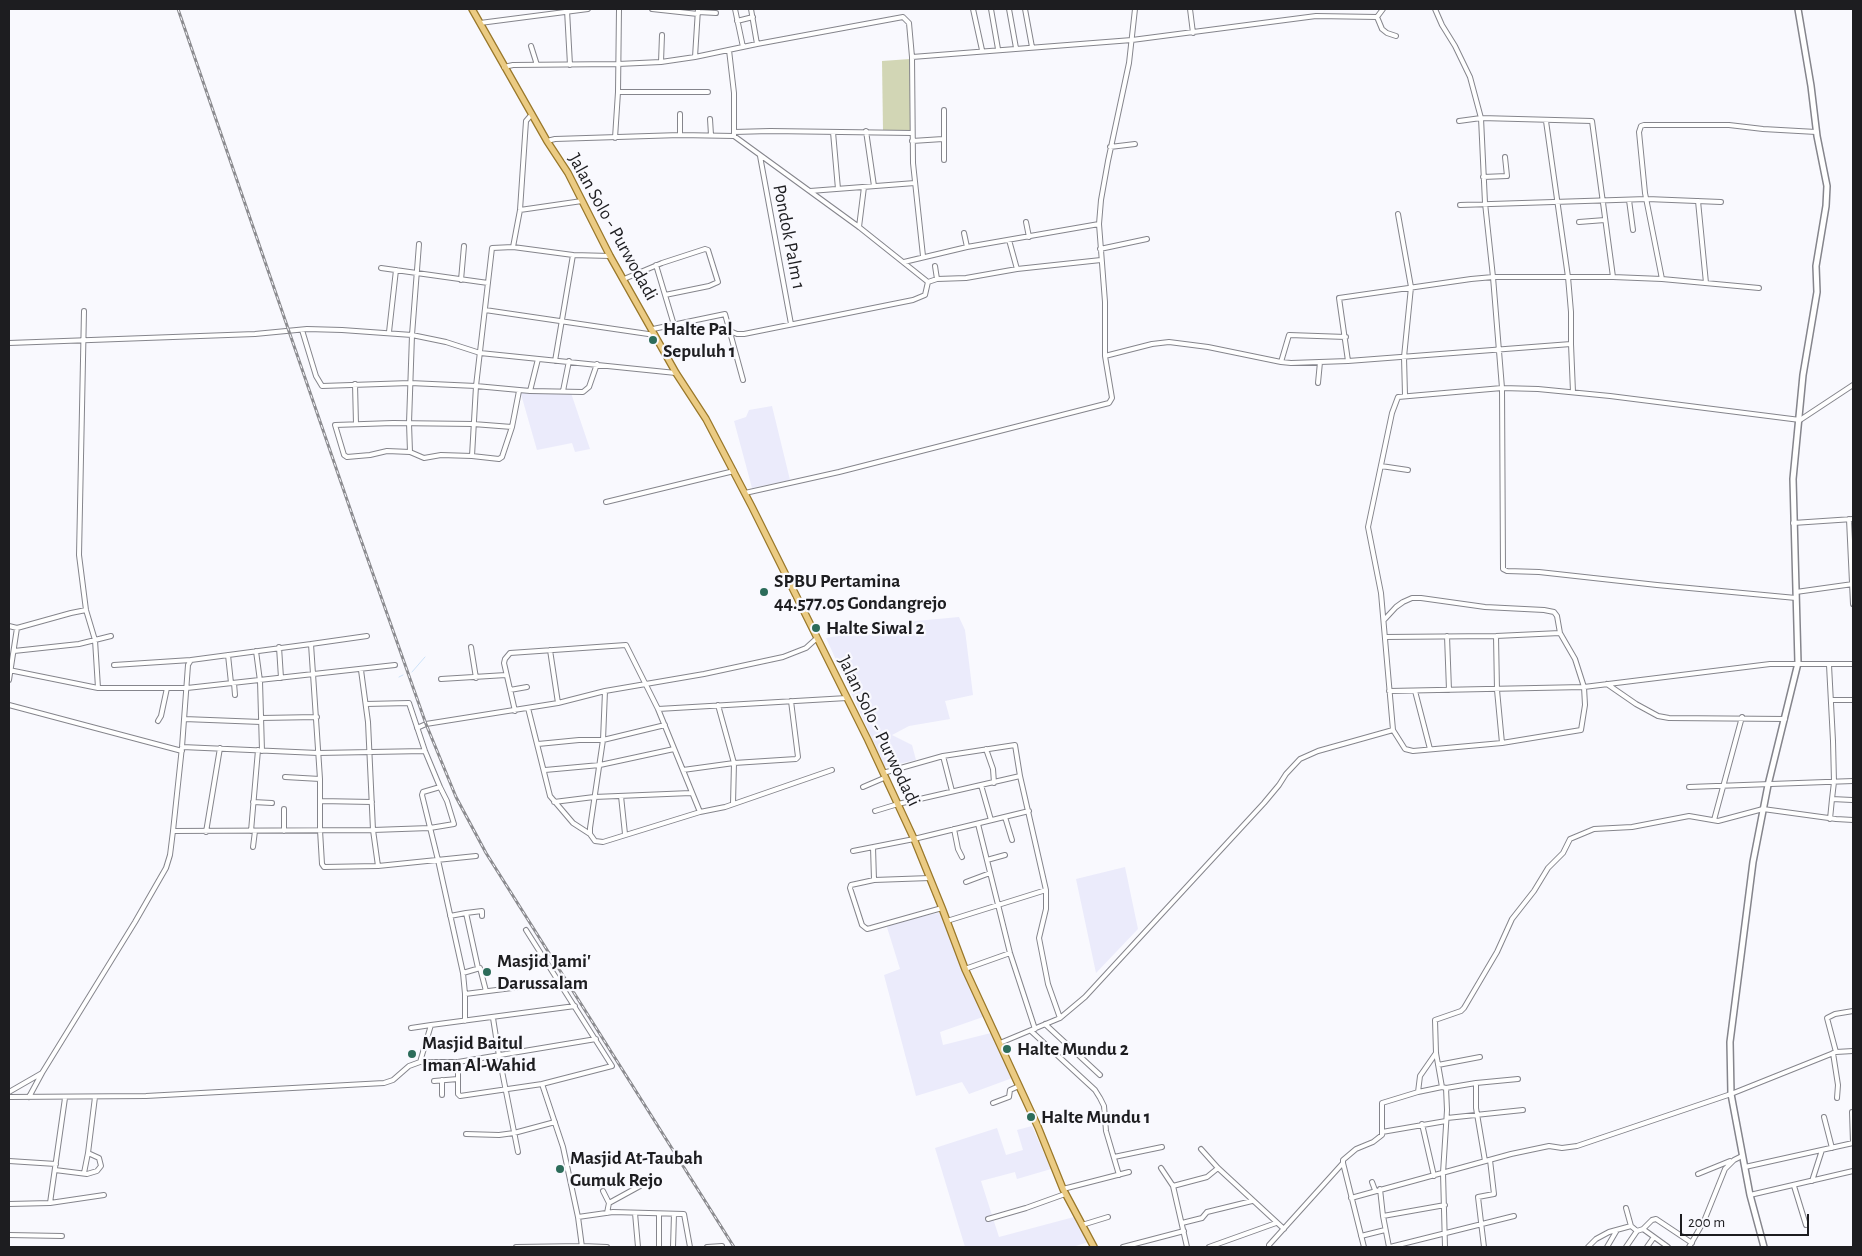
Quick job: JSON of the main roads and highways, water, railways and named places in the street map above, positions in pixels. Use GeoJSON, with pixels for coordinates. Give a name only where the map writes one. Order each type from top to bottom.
{"type":"FeatureCollection","features":[{"type":"Feature","properties":{"kind":"main road","name":"Jalan Solo - Purwodadi"},"geometry":{"type":"LineString","coordinates":[[472,9],[547,141],[568,172],[610,256],[676,373],[706,419],[734,471],[898,804],[930,878],[965,969],[1020,1086],[1064,1191],[1094,1247]]}},
{"type":"Feature","properties":{"kind":"waterway"},"geometry":{"type":"LineString","coordinates":[[412,672],[425,657]]}},
{"type":"Feature","properties":{"kind":"waterway"},"geometry":{"type":"LineString","coordinates":[[399,677],[403,675]]}},
{"type":"Feature","properties":{"kind":"railway"},"geometry":{"type":"LineString","coordinates":[[178,9],[355,523],[426,724],[456,797],[486,853],[734,1247]]}},
{"type":"Feature","properties":{"kind":"place","name":"Halte Pal Sepuluh 1"},"geometry":{"type":"Point","coordinates":[653,340]}},
{"type":"Feature","properties":{"kind":"place","name":"SPBU Pertamina 44.577.05 Gondangrejo"},"geometry":{"type":"Point","coordinates":[764,592]}},
{"type":"Feature","properties":{"kind":"place","name":"Halte Siwal 2"},"geometry":{"type":"Point","coordinates":[816,628]}},
{"type":"Feature","properties":{"kind":"place","name":"Masjid Jami' Darussalam"},"geometry":{"type":"Point","coordinates":[487,972]}},
{"type":"Feature","properties":{"kind":"place","name":"Halte Mundu 2"},"geometry":{"type":"Point","coordinates":[1007,1049]}},
{"type":"Feature","properties":{"kind":"place","name":"Masjid Baitul Iman Al-Wahid"},"geometry":{"type":"Point","coordinates":[412,1054]}},
{"type":"Feature","properties":{"kind":"place","name":"Halte Mundu 1"},"geometry":{"type":"Point","coordinates":[1031,1117]}},
{"type":"Feature","properties":{"kind":"place","name":"Masjid At-Taubah Gumuk Rejo"},"geometry":{"type":"Point","coordinates":[560,1169]}}]}
